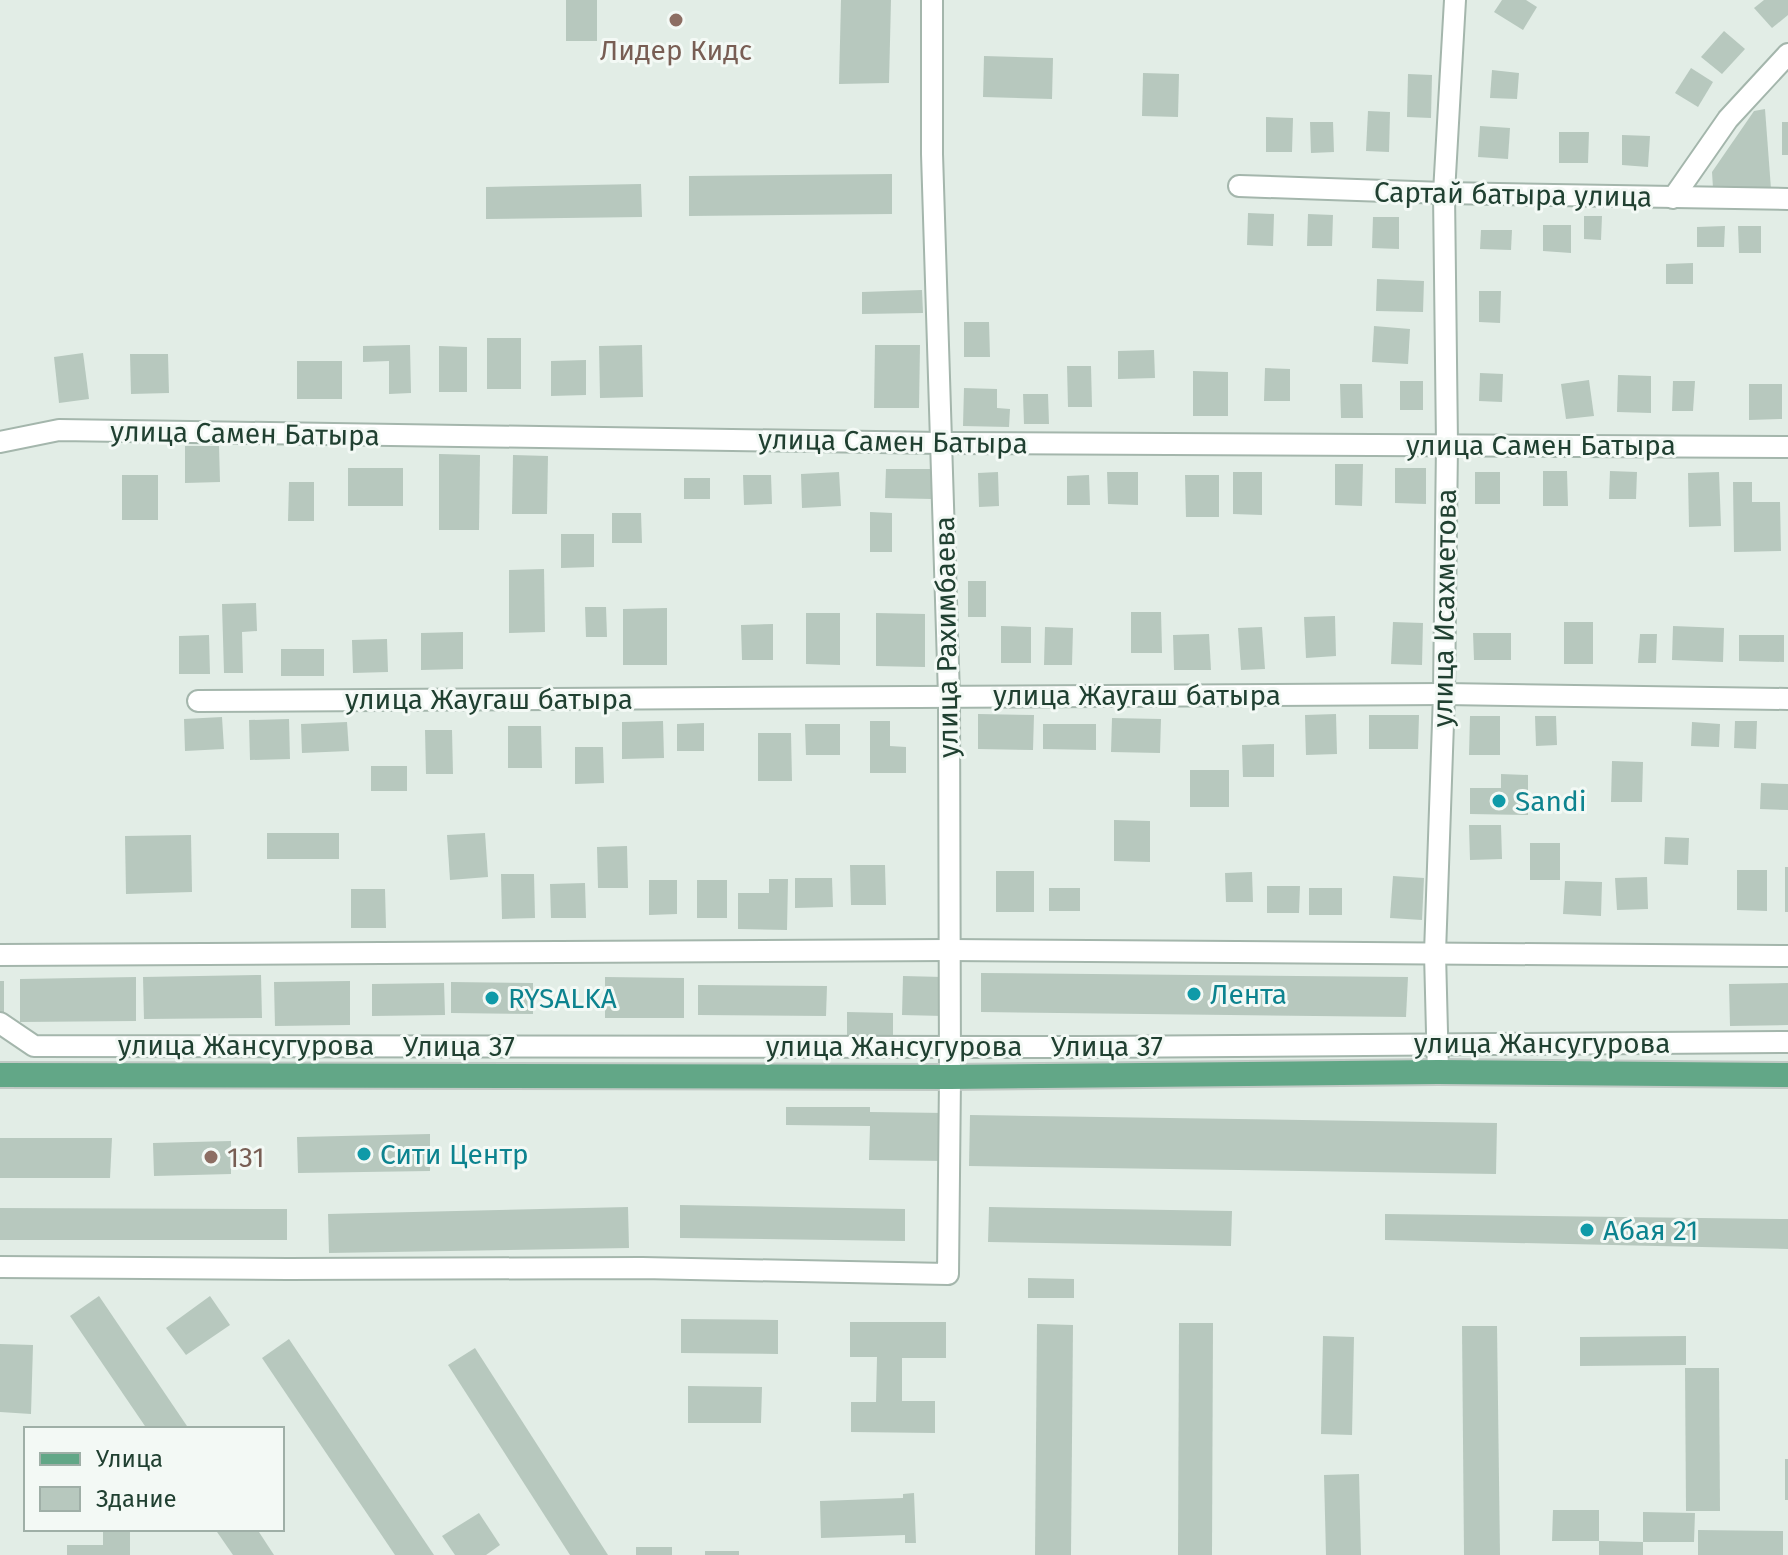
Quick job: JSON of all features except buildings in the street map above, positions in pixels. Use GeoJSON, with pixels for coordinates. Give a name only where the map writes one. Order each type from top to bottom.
{"type":"FeatureCollection","features":[{"type":"Feature","properties":{"kind":"main road","name":"улица Жансугурова"},"geometry":{"type":"LineString","coordinates":[[0,1075],[950,1077],[1438,1072],[1788,1075]]}},
{"type":"Feature","properties":{"kind":"street","name":"улица Рахимбаева"},"geometry":{"type":"LineString","coordinates":[[0,1267],[642,1268],[948,1274],[949,696],[932,154],[932,0]]}},
{"type":"Feature","properties":{"kind":"street","name":"улица Исахметова"},"geometry":{"type":"LineString","coordinates":[[1438,1072],[1435,953],[1444,694],[1447,444],[1444,193],[1455,0]]}},
{"type":"Feature","properties":{"kind":"street"},"geometry":{"type":"LineString","coordinates":[[1673,198],[1728,119],[1788,54]]}},
{"type":"Feature","properties":{"kind":"street","name":"Сартай батыра улица"},"geometry":{"type":"LineString","coordinates":[[1239,186],[1788,199]]}},
{"type":"Feature","properties":{"kind":"street","name":"улица Самен Батыра"},"geometry":{"type":"LineString","coordinates":[[0,442],[59,430],[941,443],[1788,447]]}},
{"type":"Feature","properties":{"kind":"street","name":"улица Жаугаш батыра"},"geometry":{"type":"LineString","coordinates":[[198,701],[1444,694],[1788,699]]}},
{"type":"Feature","properties":{"kind":"street"},"geometry":{"type":"LineString","coordinates":[[0,955],[949,950],[1788,956]]}},
{"type":"Feature","properties":{"kind":"street","name":"Улица 37"},"geometry":{"type":"LineString","coordinates":[[0,1023],[34,1046],[1088,1047],[1788,1042]]}},
{"type":"Feature","properties":{"kind":"place","name":"Лидер Кидс"},"geometry":{"type":"Point","coordinates":[676,20]}},
{"type":"Feature","properties":{"kind":"place","name":"Sandi"},"geometry":{"type":"Point","coordinates":[1499,801]}},
{"type":"Feature","properties":{"kind":"place","name":"Лента"},"geometry":{"type":"Point","coordinates":[1194,994]}},
{"type":"Feature","properties":{"kind":"place","name":"RYSALKA"},"geometry":{"type":"Point","coordinates":[492,998]}},
{"type":"Feature","properties":{"kind":"place","name":"Сити Центр"},"geometry":{"type":"Point","coordinates":[364,1154]}},
{"type":"Feature","properties":{"kind":"place","name":"131"},"geometry":{"type":"Point","coordinates":[211,1157]}},
{"type":"Feature","properties":{"kind":"place","name":"Абая 21"},"geometry":{"type":"Point","coordinates":[1587,1230]}}]}
